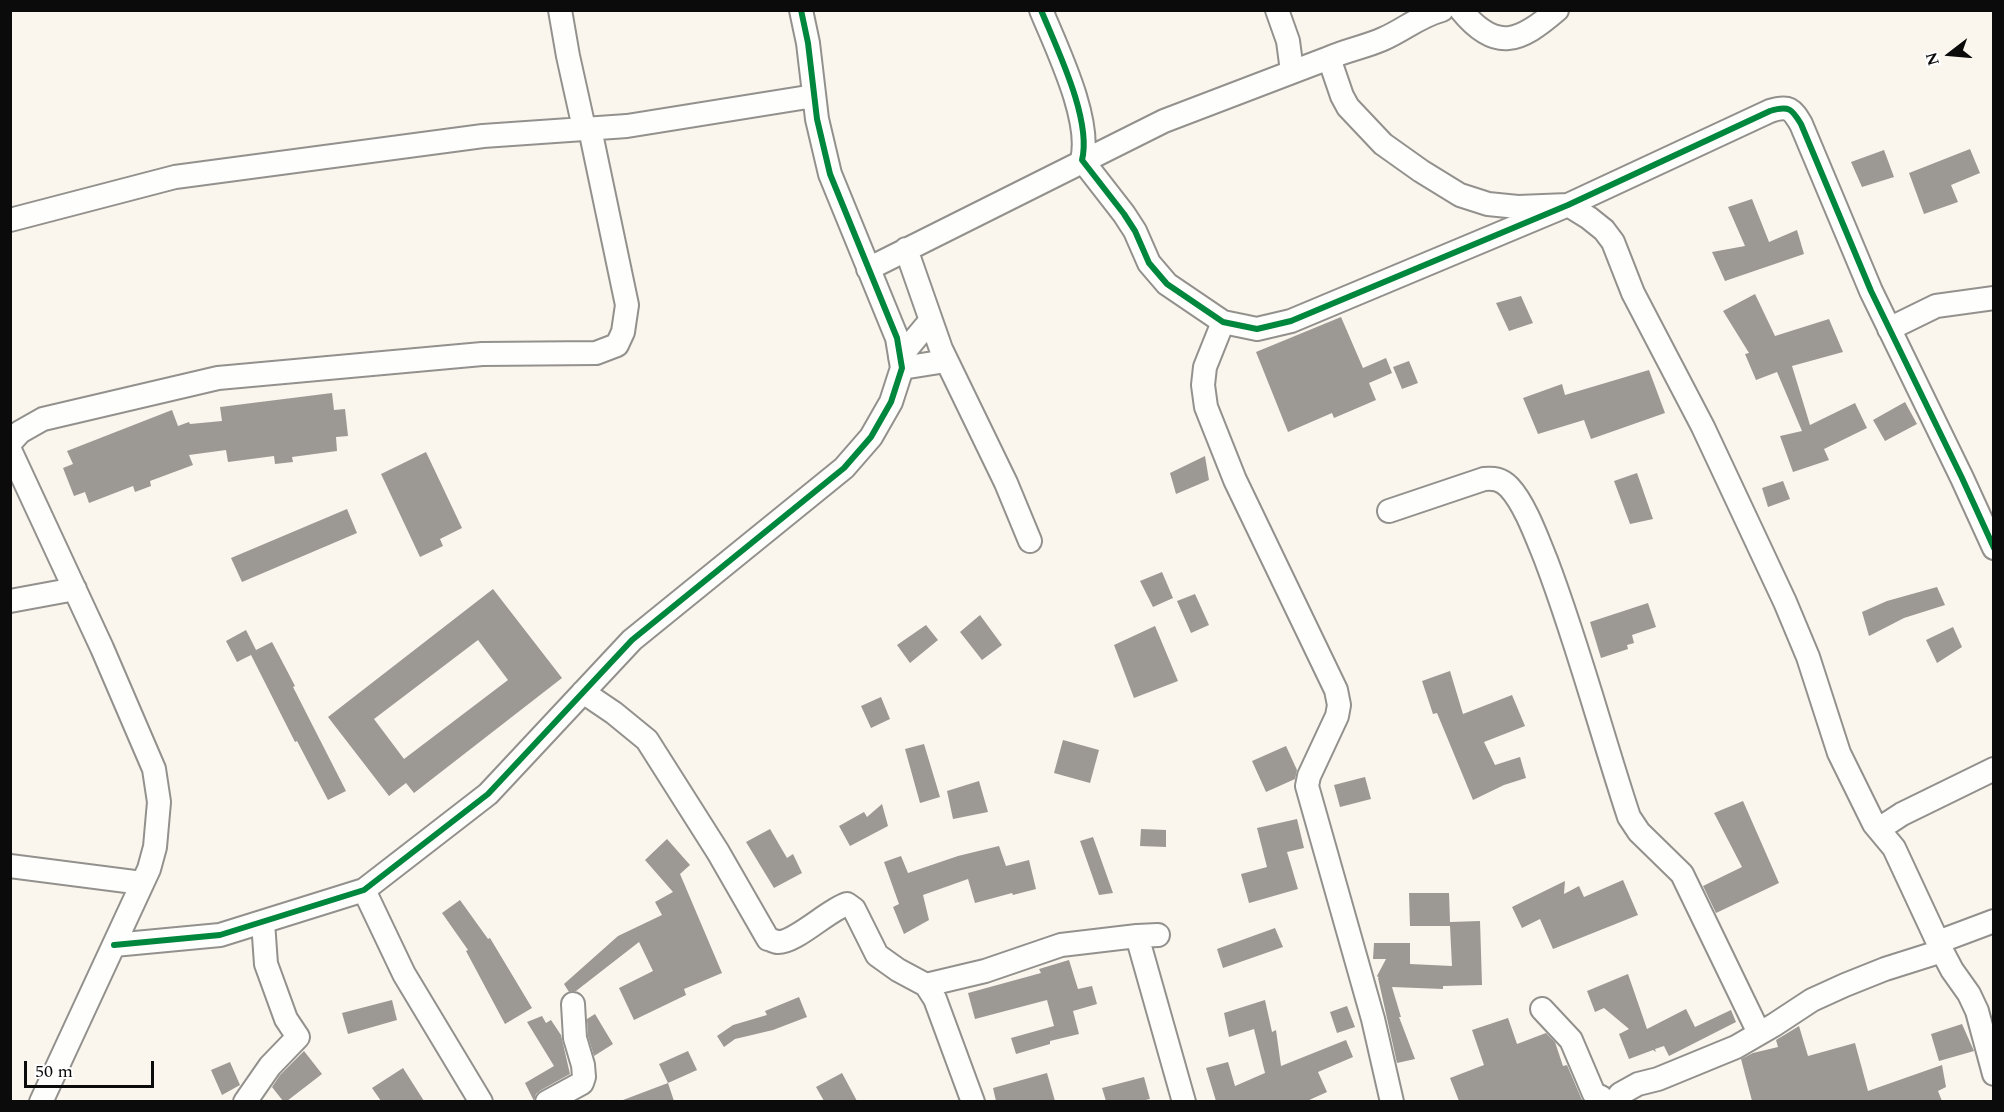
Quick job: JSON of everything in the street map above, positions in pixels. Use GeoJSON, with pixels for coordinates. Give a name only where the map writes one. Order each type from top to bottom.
{"type":"FeatureCollection","features":[{"type":"Feature","properties":{"kind":"street"},"geometry":{"type":"LineString","coordinates":[[10,443],[20,432],[43,419],[218,378],[482,354],[596,353],[617,345],[623,332],[627,305],[568,56],[560,10]]}},
{"type":"Feature","properties":{"kind":"street"},"geometry":{"type":"LineString","coordinates":[[801,10],[808,43],[817,119],[830,174],[897,338],[901,362]]}},
{"type":"Feature","properties":{"kind":"street"},"geometry":{"type":"LineString","coordinates":[[1041,10],[1076,102],[1085,148],[1082,160]]}},
{"type":"Feature","properties":{"kind":"street"},"geometry":{"type":"LineString","coordinates":[[1277,10],[1288,41],[1292,71]]}},
{"type":"Feature","properties":{"kind":"street"},"geometry":{"type":"LineString","coordinates":[[868,269],[1164,121],[1348,49],[1381,40],[1416,19],[1442,10]]}},
{"type":"Feature","properties":{"kind":"street"},"geometry":{"type":"LineString","coordinates":[[1461,10],[1483,33],[1497,38],[1511,38],[1535,29],[1557,10]]}},
{"type":"Feature","properties":{"kind":"street"},"geometry":{"type":"LineString","coordinates":[[1329,58],[1342,96],[1355,115],[1383,144],[1460,195],[1488,204],[1518,207],[1568,205],[1604,230],[1613,242],[1633,293],[1703,427],[1785,602],[1809,657],[1839,753],[1874,824],[1894,848],[1940,947],[1977,1011],[1994,1074]]}},
{"type":"Feature","properties":{"kind":"street"},"geometry":{"type":"LineString","coordinates":[[10,220],[175,177],[483,136],[627,126],[814,96]]}},
{"type":"Feature","properties":{"kind":"street"},"geometry":{"type":"LineString","coordinates":[[1082,160],[1124,214],[1135,231],[1149,262],[1167,284],[1223,322],[1257,329],[1291,321],[1568,205],[1770,111],[1782,107],[1793,111],[1801,124],[1871,291],[1994,548]]}},
{"type":"Feature","properties":{"kind":"street"},"geometry":{"type":"LineString","coordinates":[[906,249],[946,361],[1006,483],[1030,541]]}},
{"type":"Feature","properties":{"kind":"street"},"geometry":{"type":"LineString","coordinates":[[1889,328],[1936,306],[1994,298]]}},
{"type":"Feature","properties":{"kind":"street"},"geometry":{"type":"LineString","coordinates":[[114,945],[220,935],[364,890],[488,794],[632,639],[844,468],[872,437],[891,402],[901,362],[930,321]]}},
{"type":"Feature","properties":{"kind":"street"},"geometry":{"type":"LineString","coordinates":[[1223,322],[1205,367],[1203,385],[1206,407],[1235,480],[1336,690],[1339,705],[1337,716],[1309,776],[1307,786],[1373,1019],[1392,1101]]}},
{"type":"Feature","properties":{"kind":"street"},"geometry":{"type":"LineString","coordinates":[[901,362],[946,361]]}},
{"type":"Feature","properties":{"kind":"street"},"geometry":{"type":"LineString","coordinates":[[10,450],[75,589],[154,769],[159,802],[156,840],[149,869],[41,1101]]}},
{"type":"Feature","properties":{"kind":"street"},"geometry":{"type":"LineString","coordinates":[[1389,511],[1484,479],[1496,478],[1508,486],[1518,499],[1539,544],[1559,596],[1629,817],[1639,832],[1682,874],[1759,1033]]}},
{"type":"Feature","properties":{"kind":"street"},"geometry":{"type":"LineString","coordinates":[[10,601],[75,589]]}},
{"type":"Feature","properties":{"kind":"street"},"geometry":{"type":"LineString","coordinates":[[583,692],[647,740],[718,852],[768,939],[776,942],[792,938],[838,907],[847,904],[854,909],[877,955],[898,970],[926,985],[935,999],[973,1101]]}},
{"type":"Feature","properties":{"kind":"street"},"geometry":{"type":"LineString","coordinates":[[1879,829],[1902,814],[1994,769]]}},
{"type":"Feature","properties":{"kind":"street"},"geometry":{"type":"LineString","coordinates":[[10,866],[142,883]]}},
{"type":"Feature","properties":{"kind":"street"},"geometry":{"type":"LineString","coordinates":[[364,890],[404,974],[481,1101]]}},
{"type":"Feature","properties":{"kind":"street"},"geometry":{"type":"LineString","coordinates":[[1615,1101],[1620,1094],[1638,1084],[1658,1079],[1736,1047],[1812,1000],[1940,947],[1994,921]]}},
{"type":"Feature","properties":{"kind":"street"},"geometry":{"type":"LineString","coordinates":[[245,1101],[270,1066],[298,1037],[286,1019],[266,964],[263,922]]}},
{"type":"Feature","properties":{"kind":"street"},"geometry":{"type":"LineString","coordinates":[[926,985],[985,971],[1061,945],[1147,935],[1184,1101]]}},
{"type":"Feature","properties":{"kind":"street"},"geometry":{"type":"LineString","coordinates":[[547,1101],[582,1083],[584,1077],[575,1038],[573,1004]]}},
{"type":"Feature","properties":{"kind":"street"},"geometry":{"type":"LineString","coordinates":[[1542,1008],[1571,1040],[1594,1094],[1601,1097],[1601,1101]]}},
{"type":"Feature","properties":{"kind":"building"},"geometry":{"type":"Polygon","coordinates":[[[1970,149],[1980,173],[1951,185],[1958,202],[1924,214],[1909,173],[1970,149]]]}},
{"type":"Feature","properties":{"kind":"building"},"geometry":{"type":"Polygon","coordinates":[[[1884,150],[1894,177],[1862,187],[1851,162],[1884,150]]]}},
{"type":"Feature","properties":{"kind":"building"},"geometry":{"type":"Polygon","coordinates":[[[1752,199],[1769,242],[1797,230],[1804,254],[1725,281],[1712,252],[1745,246],[1728,207],[1752,199]]]}},
{"type":"Feature","properties":{"kind":"building"},"geometry":{"type":"Polygon","coordinates":[[[1755,294],[1775,336],[1829,319],[1843,352],[1792,366],[1810,425],[1855,403],[1867,428],[1824,449],[1829,460],[1793,472],[1780,436],[1802,431],[1777,372],[1756,380],[1745,354],[1749,353],[1723,311],[1755,294]]]}},
{"type":"Feature","properties":{"kind":"building"},"geometry":{"type":"Polygon","coordinates":[[[1521,296],[1533,323],[1509,331],[1496,303],[1521,296]]]}},
{"type":"Feature","properties":{"kind":"building"},"geometry":{"type":"Polygon","coordinates":[[[1341,317],[1363,368],[1386,358],[1392,373],[1369,383],[1376,400],[1334,418],[1332,413],[1288,432],[1256,352],[1341,317]]]}},
{"type":"Feature","properties":{"kind":"building"},"geometry":{"type":"Polygon","coordinates":[[[1409,361],[1418,383],[1402,389],[1393,367],[1409,361]]]}},
{"type":"Feature","properties":{"kind":"building"},"geometry":{"type":"Polygon","coordinates":[[[1649,370],[1665,413],[1591,439],[1584,420],[1538,434],[1523,398],[1562,384],[1565,395],[1649,370]]]}},
{"type":"Feature","properties":{"kind":"building"},"geometry":{"type":"Polygon","coordinates":[[[332,393],[334,410],[345,409],[348,436],[336,437],[337,451],[292,457],[293,462],[275,464],[274,456],[228,462],[226,450],[189,455],[193,465],[150,481],[151,486],[135,492],[133,486],[89,503],[85,492],[74,496],[63,468],[73,464],[67,451],[172,410],[178,426],[189,422],[190,424],[222,421],[220,407],[332,393]]]}},
{"type":"Feature","properties":{"kind":"building"},"geometry":{"type":"Polygon","coordinates":[[[1905,402],[1917,424],[1885,441],[1873,420],[1905,402]]]}},
{"type":"Feature","properties":{"kind":"building"},"geometry":{"type":"Polygon","coordinates":[[[426,452],[462,528],[440,539],[443,546],[420,557],[381,474],[426,452]]]}},
{"type":"Feature","properties":{"kind":"building"},"geometry":{"type":"Polygon","coordinates":[[[1205,456],[1209,480],[1176,494],[1170,473],[1205,456]]]}},
{"type":"Feature","properties":{"kind":"building"},"geometry":{"type":"Polygon","coordinates":[[[1637,473],[1653,519],[1630,524],[1614,481],[1637,473]]]}},
{"type":"Feature","properties":{"kind":"building"},"geometry":{"type":"Polygon","coordinates":[[[1783,481],[1790,499],[1768,507],[1762,488],[1783,481]]]}},
{"type":"Feature","properties":{"kind":"building"},"geometry":{"type":"Polygon","coordinates":[[[347,509],[357,533],[242,582],[231,558],[347,509]]]}},
{"type":"Feature","properties":{"kind":"building"},"geometry":{"type":"Polygon","coordinates":[[[1162,572],[1173,598],[1153,607],[1140,581],[1162,572]]]}},
{"type":"Feature","properties":{"kind":"building"},"geometry":{"type":"Polygon","coordinates":[[[1937,587],[1945,605],[1904,618],[1869,636],[1862,612],[1887,601],[1937,587]]]}},
{"type":"Feature","properties":{"kind":"building"},"geometry":{"type":"Polygon","coordinates":[[[493,589],[562,678],[414,793],[406,783],[389,796],[328,717],[493,589]],[[478,640],[374,719],[404,759],[508,680],[478,640]]]}},
{"type":"Feature","properties":{"kind":"building"},"geometry":{"type":"Polygon","coordinates":[[[1195,594],[1209,625],[1191,633],[1177,601],[1195,594]]]}},
{"type":"Feature","properties":{"kind":"building"},"geometry":{"type":"Polygon","coordinates":[[[1648,603],[1656,627],[1632,635],[1634,643],[1627,645],[1628,649],[1601,658],[1590,622],[1648,603]]]}},
{"type":"Feature","properties":{"kind":"building"},"geometry":{"type":"Polygon","coordinates":[[[980,615],[1002,645],[982,660],[960,632],[980,615]]]}},
{"type":"Feature","properties":{"kind":"building"},"geometry":{"type":"Polygon","coordinates":[[[926,625],[938,640],[910,663],[897,645],[926,625]]]}},
{"type":"Feature","properties":{"kind":"building"},"geometry":{"type":"Polygon","coordinates":[[[1155,626],[1178,681],[1134,698],[1114,645],[1155,626]]]}},
{"type":"Feature","properties":{"kind":"building"},"geometry":{"type":"Polygon","coordinates":[[[1953,627],[1962,647],[1937,663],[1926,640],[1953,627]]]}},
{"type":"Feature","properties":{"kind":"building"},"geometry":{"type":"Polygon","coordinates":[[[246,630],[256,650],[272,642],[346,791],[328,800],[297,741],[295,742],[251,655],[237,662],[226,641],[246,630]]]}},
{"type":"Feature","properties":{"kind":"building"},"geometry":{"type":"Polygon","coordinates":[[[1450,671],[1463,714],[1512,695],[1525,726],[1484,742],[1495,765],[1520,757],[1526,778],[1504,785],[1473,800],[1437,713],[1433,714],[1422,681],[1450,671]]]}},
{"type":"Feature","properties":{"kind":"building"},"geometry":{"type":"Polygon","coordinates":[[[881,697],[890,719],[871,728],[861,706],[881,697]]]}},
{"type":"Feature","properties":{"kind":"building"},"geometry":{"type":"Polygon","coordinates":[[[1063,740],[1099,750],[1090,783],[1054,773],[1063,740]]]}},
{"type":"Feature","properties":{"kind":"building"},"geometry":{"type":"Polygon","coordinates":[[[924,744],[940,797],[920,803],[905,749],[924,744]]]}},
{"type":"Feature","properties":{"kind":"building"},"geometry":{"type":"Polygon","coordinates":[[[1286,746],[1297,770],[1295,779],[1266,792],[1252,761],[1286,746]]]}},
{"type":"Feature","properties":{"kind":"building"},"geometry":{"type":"Polygon","coordinates":[[[1365,777],[1371,799],[1340,807],[1334,785],[1365,777]]]}},
{"type":"Feature","properties":{"kind":"building"},"geometry":{"type":"Polygon","coordinates":[[[979,781],[988,812],[953,819],[947,791],[979,781]]]}},
{"type":"Feature","properties":{"kind":"building"},"geometry":{"type":"Polygon","coordinates":[[[1743,801],[1779,883],[1716,913],[1703,886],[1742,867],[1714,813],[1743,801]]]}},
{"type":"Feature","properties":{"kind":"building"},"geometry":{"type":"Polygon","coordinates":[[[882,804],[888,826],[850,846],[839,826],[864,812],[867,817],[882,804]]]}},
{"type":"Feature","properties":{"kind":"building"},"geometry":{"type":"Polygon","coordinates":[[[1297,819],[1304,848],[1287,852],[1298,889],[1249,903],[1241,874],[1267,867],[1257,828],[1297,819]]]}},
{"type":"Feature","properties":{"kind":"building"},"geometry":{"type":"Polygon","coordinates":[[[770,829],[787,858],[793,854],[802,873],[774,888],[746,842],[770,829]]]}},
{"type":"Feature","properties":{"kind":"building"},"geometry":{"type":"Polygon","coordinates":[[[1141,829],[1166,830],[1166,847],[1140,846],[1141,829]]]}},
{"type":"Feature","properties":{"kind":"building"},"geometry":{"type":"Polygon","coordinates":[[[1093,837],[1113,893],[1099,895],[1080,841],[1093,837]]]}},
{"type":"Feature","properties":{"kind":"building"},"geometry":{"type":"Polygon","coordinates":[[[667,839],[690,865],[680,874],[722,973],[684,989],[686,995],[634,1020],[619,988],[653,971],[639,942],[576,991],[569,992],[564,984],[618,936],[662,915],[655,902],[673,892],[645,860],[667,839]]]}},
{"type":"Feature","properties":{"kind":"building"},"geometry":{"type":"Polygon","coordinates":[[[999,846],[1006,866],[1029,860],[1036,889],[975,903],[968,879],[923,895],[929,920],[904,934],[893,907],[899,904],[884,862],[901,856],[908,873],[958,856],[999,846]]]}},
{"type":"Feature","properties":{"kind":"building"},"geometry":{"type":"Polygon","coordinates":[[[1623,880],[1638,915],[1553,949],[1540,919],[1522,928],[1512,907],[1565,881],[1564,894],[1579,886],[1584,897],[1623,880]]]}},
{"type":"Feature","properties":{"kind":"building"},"geometry":{"type":"Polygon","coordinates":[[[1409,893],[1449,893],[1450,922],[1480,921],[1482,985],[1443,986],[1443,989],[1392,987],[1401,1017],[1399,1017],[1415,1059],[1397,1063],[1377,976],[1386,959],[1373,959],[1374,943],[1410,943],[1410,964],[1452,966],[1450,926],[1410,926],[1409,893]]]}},
{"type":"Feature","properties":{"kind":"building"},"geometry":{"type":"Polygon","coordinates":[[[460,900],[488,939],[490,938],[532,1008],[505,1024],[466,951],[468,950],[442,913],[460,900]]]}},
{"type":"Feature","properties":{"kind":"building"},"geometry":{"type":"Polygon","coordinates":[[[1275,928],[1283,947],[1223,968],[1217,949],[1275,928]]]}},
{"type":"Feature","properties":{"kind":"building"},"geometry":{"type":"Polygon","coordinates":[[[1069,960],[1078,989],[1092,986],[1097,1004],[1073,1011],[1079,1034],[1050,1041],[1050,1044],[1016,1054],[1011,1038],[1054,1026],[1047,1000],[975,1019],[968,993],[1041,973],[1039,969],[1069,960]]]}},
{"type":"Feature","properties":{"kind":"building"},"geometry":{"type":"Polygon","coordinates":[[[1628,974],[1647,1029],[1686,1009],[1695,1027],[1731,1010],[1736,1022],[1669,1056],[1664,1046],[1655,1049],[1656,1052],[1653,1050],[1629,1059],[1619,1034],[1629,1029],[1604,1008],[1595,1012],[1587,991],[1628,974]]]}},
{"type":"Feature","properties":{"kind":"building"},"geometry":{"type":"Polygon","coordinates":[[[799,997],[807,1017],[773,1030],[735,1039],[724,1047],[717,1036],[733,1025],[767,1015],[765,1011],[799,997]]]}},
{"type":"Feature","properties":{"kind":"building"},"geometry":{"type":"Polygon","coordinates":[[[392,1000],[397,1020],[348,1034],[342,1013],[392,1000]]]}},
{"type":"Feature","properties":{"kind":"building"},"geometry":{"type":"Polygon","coordinates":[[[1265,1000],[1272,1032],[1276,1030],[1281,1066],[1346,1040],[1353,1057],[1318,1072],[1327,1092],[1307,1101],[1216,1101],[1206,1068],[1228,1062],[1235,1086],[1265,1073],[1254,1029],[1229,1037],[1224,1013],[1265,1000]]]}},
{"type":"Feature","properties":{"kind":"building"},"geometry":{"type":"Polygon","coordinates":[[[1347,1006],[1355,1027],[1337,1033],[1330,1012],[1347,1006]]]}},
{"type":"Feature","properties":{"kind":"building"},"geometry":{"type":"Polygon","coordinates":[[[595,1014],[613,1044],[594,1056],[588,1036],[587,1019],[595,1014]]]}},
{"type":"Feature","properties":{"kind":"building"},"geometry":{"type":"Polygon","coordinates":[[[542,1016],[546,1023],[551,1020],[561,1035],[570,1074],[541,1090],[536,1094],[534,1101],[525,1083],[554,1066],[527,1022],[542,1016]]]}},
{"type":"Feature","properties":{"kind":"building"},"geometry":{"type":"Polygon","coordinates":[[[1508,1018],[1517,1044],[1546,1033],[1555,1042],[1563,1066],[1567,1065],[1582,1100],[1459,1101],[1450,1078],[1484,1065],[1472,1030],[1508,1018]]]}},
{"type":"Feature","properties":{"kind":"building"},"geometry":{"type":"Polygon","coordinates":[[[1962,1024],[1974,1051],[1939,1061],[1931,1034],[1962,1024]]]}},
{"type":"Feature","properties":{"kind":"building"},"geometry":{"type":"Polygon","coordinates":[[[1799,1026],[1808,1056],[1855,1043],[1868,1091],[1942,1065],[1946,1087],[1938,1091],[1942,1101],[1752,1101],[1741,1059],[1753,1053],[1778,1047],[1776,1040],[1799,1026]]]}},
{"type":"Feature","properties":{"kind":"building"},"geometry":{"type":"Polygon","coordinates":[[[304,1051],[322,1074],[287,1101],[283,1101],[272,1087],[280,1075],[304,1051]]]}},
{"type":"Feature","properties":{"kind":"building"},"geometry":{"type":"Polygon","coordinates":[[[688,1051],[697,1070],[668,1083],[659,1064],[688,1051]]]}},
{"type":"Feature","properties":{"kind":"building"},"geometry":{"type":"Polygon","coordinates":[[[230,1062],[240,1085],[222,1095],[211,1070],[230,1062]]]}},
{"type":"Feature","properties":{"kind":"building"},"geometry":{"type":"Polygon","coordinates":[[[403,1068],[424,1101],[381,1101],[372,1088],[403,1068]]]}},
{"type":"Feature","properties":{"kind":"building"},"geometry":{"type":"Polygon","coordinates":[[[842,1073],[857,1101],[824,1101],[816,1087],[842,1073]]]}},
{"type":"Feature","properties":{"kind":"building"},"geometry":{"type":"Polygon","coordinates":[[[1047,1073],[1055,1101],[996,1101],[993,1088],[1047,1073]]]}},
{"type":"Feature","properties":{"kind":"building"},"geometry":{"type":"Polygon","coordinates":[[[1144,1077],[1150,1099],[1106,1101],[1102,1088],[1144,1077]]]}},
{"type":"Feature","properties":{"kind":"building"},"geometry":{"type":"Polygon","coordinates":[[[668,1083],[674,1101],[623,1100],[668,1083]]]}},
{"type":"Feature","properties":{"kind":"cycle path"},"geometry":{"type":"LineString","coordinates":[[114,945],[220,935],[364,890],[488,794],[632,640],[844,468],[871,437],[891,402],[902,368],[897,338],[830,174],[817,119],[808,43],[801,10]]}},
{"type":"Feature","properties":{"kind":"cycle path"},"geometry":{"type":"LineString","coordinates":[[1041,10],[1064,64],[1078,105],[1084,144],[1082,160],[1124,214],[1135,231],[1149,263],[1167,284],[1223,322],[1257,329],[1291,321],[1568,205],[1770,111],[1782,108],[1789,110],[1801,124],[1871,291],[1994,548]]}}]}
